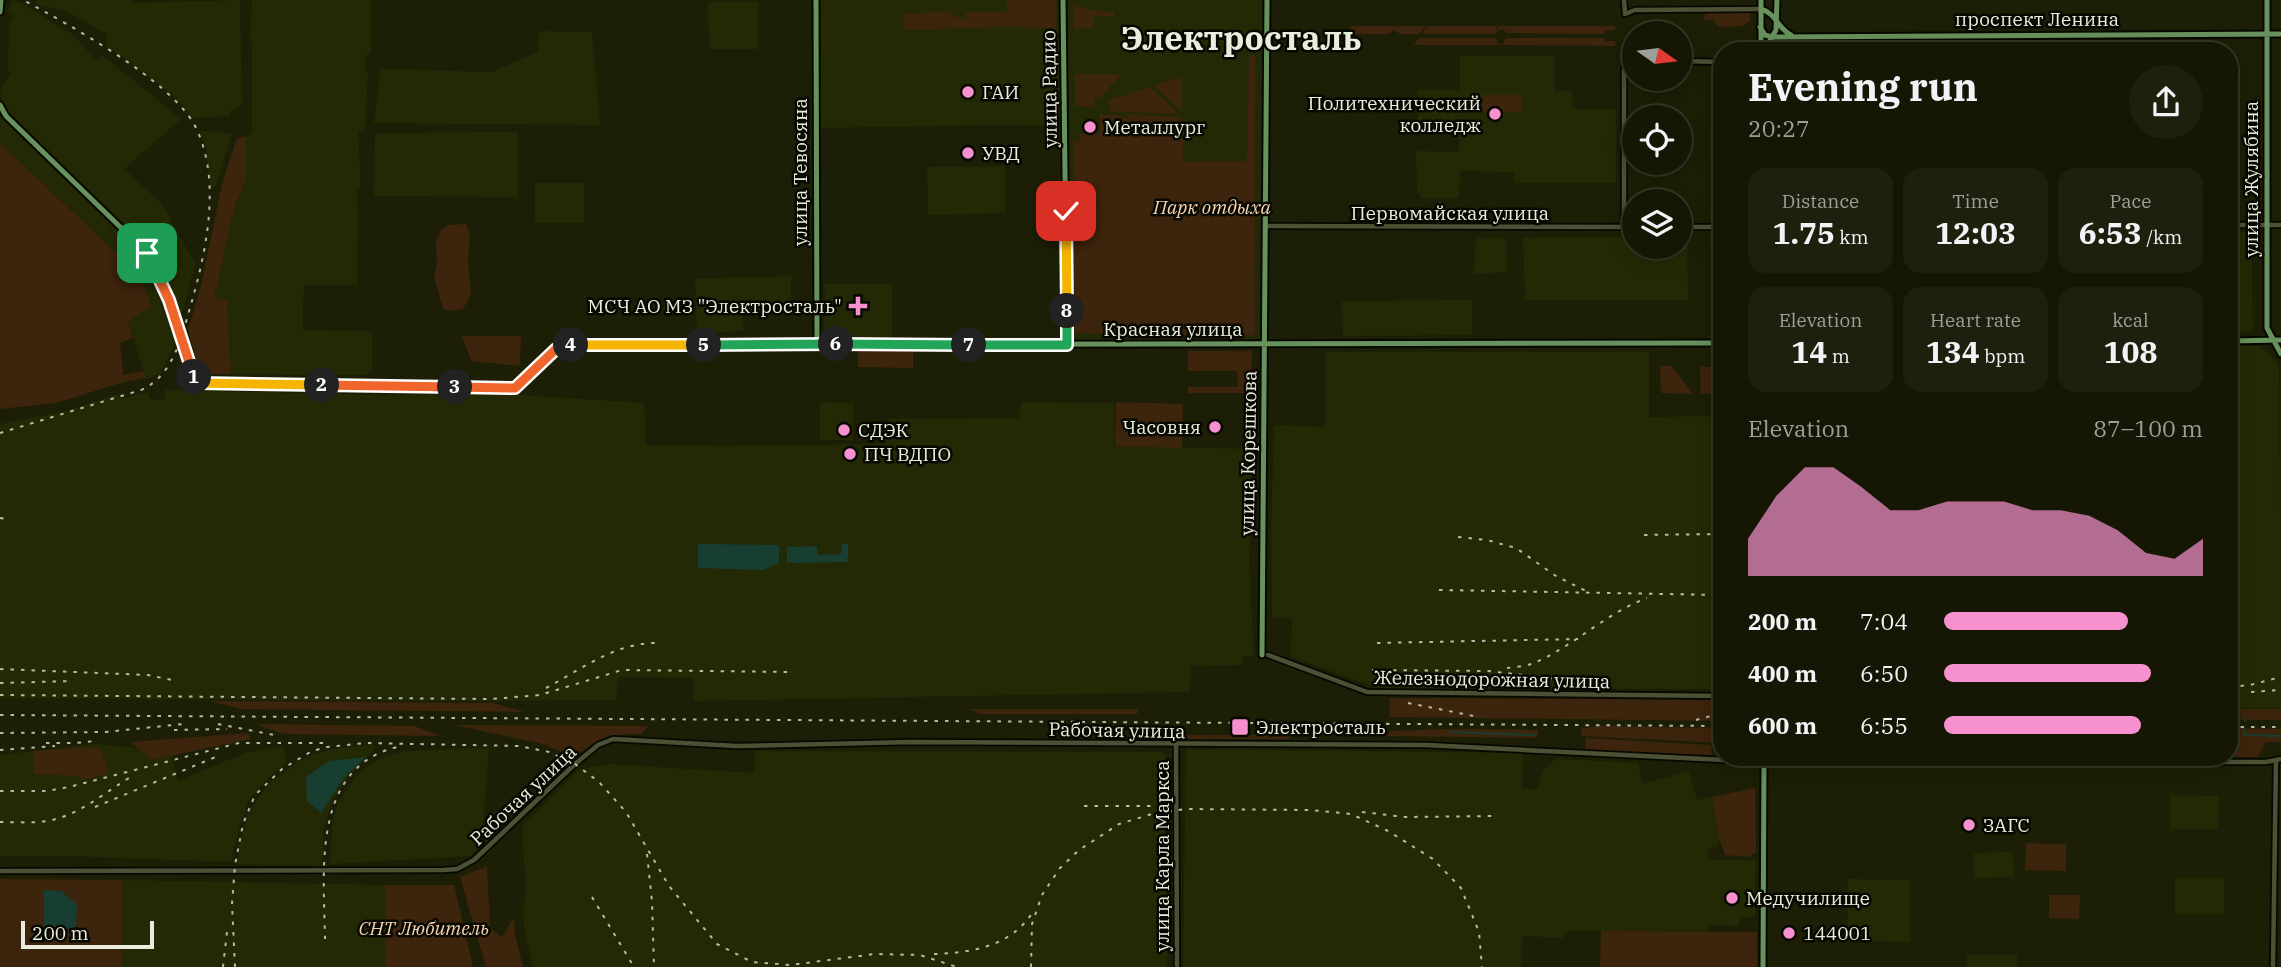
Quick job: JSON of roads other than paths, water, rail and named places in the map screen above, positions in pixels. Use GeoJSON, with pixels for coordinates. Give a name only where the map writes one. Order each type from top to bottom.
{"type":"FeatureCollection","features":[{"type":"Feature","properties":{"kind":"main road"},"geometry":{"type":"LineString","coordinates":[[0,12],[1,0]]}},
{"type":"Feature","properties":{"kind":"main road","name":"улица Тевосяна"},"geometry":{"type":"LineString","coordinates":[[816,0],[817,344]]}},
{"type":"Feature","properties":{"kind":"main road","name":"улица Радио"},"geometry":{"type":"LineString","coordinates":[[1063,0],[1067,345]]}},
{"type":"Feature","properties":{"kind":"main road","name":"улица Корешкова"},"geometry":{"type":"LineString","coordinates":[[1265,655],[1267,0]]}},
{"type":"Feature","properties":{"kind":"main road"},"geometry":{"type":"LineString","coordinates":[[1761,0],[1762,42]]}},
{"type":"Feature","properties":{"kind":"main road"},"geometry":{"type":"LineString","coordinates":[[1769,42],[1778,22],[1777,0]]}},
{"type":"Feature","properties":{"kind":"main road","name":"улица Жулябина"},"geometry":{"type":"LineString","coordinates":[[2267,0],[2267,328],[2281,355]]}},
{"type":"Feature","properties":{"kind":"main road"},"geometry":{"type":"LineString","coordinates":[[1761,9],[1772,14],[1782,29],[1794,36]]}},
{"type":"Feature","properties":{"kind":"main road"},"geometry":{"type":"LineString","coordinates":[[1761,17],[1772,14]]}},
{"type":"Feature","properties":{"kind":"main road"},"geometry":{"type":"LineString","coordinates":[[1760,27],[1765,36],[1772,37]]}},
{"type":"Feature","properties":{"kind":"main road","name":"проспект Ленина"},"geometry":{"type":"LineString","coordinates":[[1772,37],[2281,34]]}},
{"type":"Feature","properties":{"kind":"main road","name":"Красная улица"},"geometry":{"type":"LineString","coordinates":[[0,105],[6,116],[147,253],[169,300],[196,383],[515,388],[556,349],[567,345],[1713,343]]}},
{"type":"Feature","properties":{"kind":"main road"},"geometry":{"type":"LineString","coordinates":[[2238,341],[2281,340]]}},
{"type":"Feature","properties":{"kind":"main road"},"geometry":{"type":"LineString","coordinates":[[1763,967],[1764,766]]}},
{"type":"Feature","properties":{"kind":"street"},"geometry":{"type":"LineString","coordinates":[[1624,0],[1625,15],[1635,10],[1761,9]]}},
{"type":"Feature","properties":{"kind":"street"},"geometry":{"type":"LineString","coordinates":[[1692,61],[1713,62]]}},
{"type":"Feature","properties":{"kind":"street"},"geometry":{"type":"LineString","coordinates":[[1624,91],[1624,189]]}},
{"type":"Feature","properties":{"kind":"street"},"geometry":{"type":"LineString","coordinates":[[2238,225],[2281,225]]}},
{"type":"Feature","properties":{"kind":"street","name":"Первомайская улица"},"geometry":{"type":"LineString","coordinates":[[1266,226],[1622,227]]}},
{"type":"Feature","properties":{"kind":"street"},"geometry":{"type":"LineString","coordinates":[[1692,227],[1713,227]]}},
{"type":"Feature","properties":{"kind":"street","name":"Железнодорожная улица"},"geometry":{"type":"LineString","coordinates":[[1265,655],[1367,692],[1713,696]]}},
{"type":"Feature","properties":{"kind":"street","name":"Рабочая улица"},"geometry":{"type":"LineString","coordinates":[[0,871],[457,869],[474,860],[598,745],[613,739],[628,738],[737,746],[911,742],[1426,745],[1713,758]]}},
{"type":"Feature","properties":{"kind":"street","name":"улица Карла Маркса"},"geometry":{"type":"LineString","coordinates":[[1175,745],[1177,967]]}},
{"type":"Feature","properties":{"kind":"street"},"geometry":{"type":"LineString","coordinates":[[2273,967],[2278,760]]}},
{"type":"Feature","properties":{"kind":"street","name":"Рабочая улица"},"geometry":{"type":"LineString","coordinates":[[2238,762],[2278,760]]}},
{"type":"Feature","properties":{"kind":"waterway"},"geometry":{"type":"LineString","coordinates":[[2244,728],[2244,735],[2281,736]]}},
{"type":"Feature","properties":{"kind":"waterway"},"geometry":{"type":"LineString","coordinates":[[1451,732],[1534,735]]}},
{"type":"Feature","properties":{"kind":"railway"},"geometry":{"type":"LineString","coordinates":[[0,433],[141,390],[162,374],[176,352],[185,327],[203,258],[209,212],[208,166],[203,144],[194,124],[181,107],[163,89],[116,55],[23,0]]}},
{"type":"Feature","properties":{"kind":"railway"},"geometry":{"type":"LineString","coordinates":[[0,518],[9,519]]}},
{"type":"Feature","properties":{"kind":"railway"},"geometry":{"type":"LineString","coordinates":[[1644,535],[1713,534]]}},
{"type":"Feature","properties":{"kind":"railway"},"geometry":{"type":"LineString","coordinates":[[1458,537],[1487,540],[1516,548],[1556,576],[1586,591]]}},
{"type":"Feature","properties":{"kind":"railway"},"geometry":{"type":"LineString","coordinates":[[1439,590],[1713,595]]}},
{"type":"Feature","properties":{"kind":"railway"},"geometry":{"type":"LineString","coordinates":[[1507,668],[1531,664],[1549,656],[1618,612],[1647,598]]}},
{"type":"Feature","properties":{"kind":"railway"},"geometry":{"type":"LineString","coordinates":[[1377,643],[1578,639]]}},
{"type":"Feature","properties":{"kind":"railway"},"geometry":{"type":"LineString","coordinates":[[546,688],[614,652],[658,643]]}},
{"type":"Feature","properties":{"kind":"railway"},"geometry":{"type":"LineString","coordinates":[[0,669],[148,675],[177,681]]}},
{"type":"Feature","properties":{"kind":"railway"},"geometry":{"type":"LineString","coordinates":[[0,695],[491,699],[540,695],[622,670],[793,672]]}},
{"type":"Feature","properties":{"kind":"railway"},"geometry":{"type":"LineString","coordinates":[[1372,670],[1488,671],[1559,679]]}},
{"type":"Feature","properties":{"kind":"railway"},"geometry":{"type":"LineString","coordinates":[[2238,686],[2281,677]]}},
{"type":"Feature","properties":{"kind":"railway"},"geometry":{"type":"LineString","coordinates":[[0,683],[73,681]]}},
{"type":"Feature","properties":{"kind":"railway"},"geometry":{"type":"LineString","coordinates":[[1372,682],[1517,682]]}},
{"type":"Feature","properties":{"kind":"railway"},"geometry":{"type":"LineString","coordinates":[[2251,692],[2281,690]]}},
{"type":"Feature","properties":{"kind":"railway"},"geometry":{"type":"LineString","coordinates":[[1408,703],[1479,717]]}},
{"type":"Feature","properties":{"kind":"railway"},"geometry":{"type":"LineString","coordinates":[[0,715],[1713,726]]}},
{"type":"Feature","properties":{"kind":"railway"},"geometry":{"type":"LineString","coordinates":[[1696,720],[1713,715]]}},
{"type":"Feature","properties":{"kind":"railway"},"geometry":{"type":"LineString","coordinates":[[0,733],[105,732],[183,724]]}},
{"type":"Feature","properties":{"kind":"railway"},"geometry":{"type":"LineString","coordinates":[[218,724],[279,736]]}},
{"type":"Feature","properties":{"kind":"railway"},"geometry":{"type":"LineString","coordinates":[[2238,727],[2281,727]]}},
{"type":"Feature","properties":{"kind":"railway"},"geometry":{"type":"LineString","coordinates":[[174,730],[227,729]]}},
{"type":"Feature","properties":{"kind":"railway"},"geometry":{"type":"LineString","coordinates":[[46,743],[95,741]]}},
{"type":"Feature","properties":{"kind":"railway"},"geometry":{"type":"LineString","coordinates":[[0,791],[47,791],[69,787],[239,743],[327,743]]}},
{"type":"Feature","properties":{"kind":"railway"},"geometry":{"type":"LineString","coordinates":[[235,967],[232,904],[235,865],[243,824],[255,795],[282,769],[312,751],[365,743],[519,746],[549,752],[575,764],[599,782],[626,812],[669,886],[717,944],[752,962],[790,965],[875,954],[920,955],[957,967]]}},
{"type":"Feature","properties":{"kind":"railway"},"geometry":{"type":"LineString","coordinates":[[0,750],[55,746]]}},
{"type":"Feature","properties":{"kind":"railway"},"geometry":{"type":"LineString","coordinates":[[325,939],[325,854],[328,825],[336,799],[349,776],[369,758],[397,747]]}},
{"type":"Feature","properties":{"kind":"railway"},"geometry":{"type":"LineString","coordinates":[[95,807],[218,756]]}},
{"type":"Feature","properties":{"kind":"railway"},"geometry":{"type":"LineString","coordinates":[[0,822],[42,822],[56,819],[87,806],[134,775]]}},
{"type":"Feature","properties":{"kind":"railway"},"geometry":{"type":"LineString","coordinates":[[1084,806],[1159,806]]}},
{"type":"Feature","properties":{"kind":"railway"},"geometry":{"type":"LineString","coordinates":[[1031,967],[1032,924],[1042,895],[1060,868],[1079,850],[1119,824],[1152,814],[1186,809],[1311,810],[1351,814],[1388,831],[1433,859],[1461,888],[1479,932],[1482,967]]}},
{"type":"Feature","properties":{"kind":"railway"},"geometry":{"type":"LineString","coordinates":[[1362,812],[1405,817],[1498,816]]}},
{"type":"Feature","properties":{"kind":"railway"},"geometry":{"type":"LineString","coordinates":[[647,854],[654,967]]}},
{"type":"Feature","properties":{"kind":"railway"},"geometry":{"type":"LineString","coordinates":[[592,897],[634,967]]}},
{"type":"Feature","properties":{"kind":"railway"},"geometry":{"type":"LineString","coordinates":[[934,954],[963,952],[990,945],[1015,932],[1034,910]]}},
{"type":"Feature","properties":{"kind":"railway"},"geometry":{"type":"LineString","coordinates":[[223,967],[227,932]]}},
{"type":"Feature","properties":{"kind":"place","name":"ГАИ"},"geometry":{"type":"Point","coordinates":[968,92]}},
{"type":"Feature","properties":{"kind":"place","name":"Политехнический колледж"},"geometry":{"type":"Point","coordinates":[1495,114]}},
{"type":"Feature","properties":{"kind":"place","name":"Металлург"},"geometry":{"type":"Point","coordinates":[1090,127]}},
{"type":"Feature","properties":{"kind":"place","name":"УВД"},"geometry":{"type":"Point","coordinates":[968,153]}},
{"type":"Feature","properties":{"kind":"place","name":"МСЧ АО МЗ \"Электросталь\""},"geometry":{"type":"Point","coordinates":[858,306]}},
{"type":"Feature","properties":{"kind":"place","name":"Часовня"},"geometry":{"type":"Point","coordinates":[1215,427]}},
{"type":"Feature","properties":{"kind":"place","name":"СДЭК"},"geometry":{"type":"Point","coordinates":[844,430]}},
{"type":"Feature","properties":{"kind":"place","name":"ПЧ ВДПО"},"geometry":{"type":"Point","coordinates":[850,454]}},
{"type":"Feature","properties":{"kind":"place","name":"Электросталь"},"geometry":{"type":"Point","coordinates":[1240,727]}},
{"type":"Feature","properties":{"kind":"place","name":"ЗАГС"},"geometry":{"type":"Point","coordinates":[1969,825]}},
{"type":"Feature","properties":{"kind":"place","name":"Медучилище"},"geometry":{"type":"Point","coordinates":[1732,898]}},
{"type":"Feature","properties":{"kind":"place","name":"144001"},"geometry":{"type":"Point","coordinates":[1789,933]}},
{"type":"Feature","properties":{"kind":"district","name":"Электросталь"},"geometry":{"type":"Point","coordinates":[1241,38]}},
{"type":"Feature","properties":{"kind":"park label","name":"Парк отдыха"},"geometry":{"type":"Point","coordinates":[1212,207]}},
{"type":"Feature","properties":{"kind":"park label","name":"СНТ Любитель"},"geometry":{"type":"Point","coordinates":[424,928]}}]}
